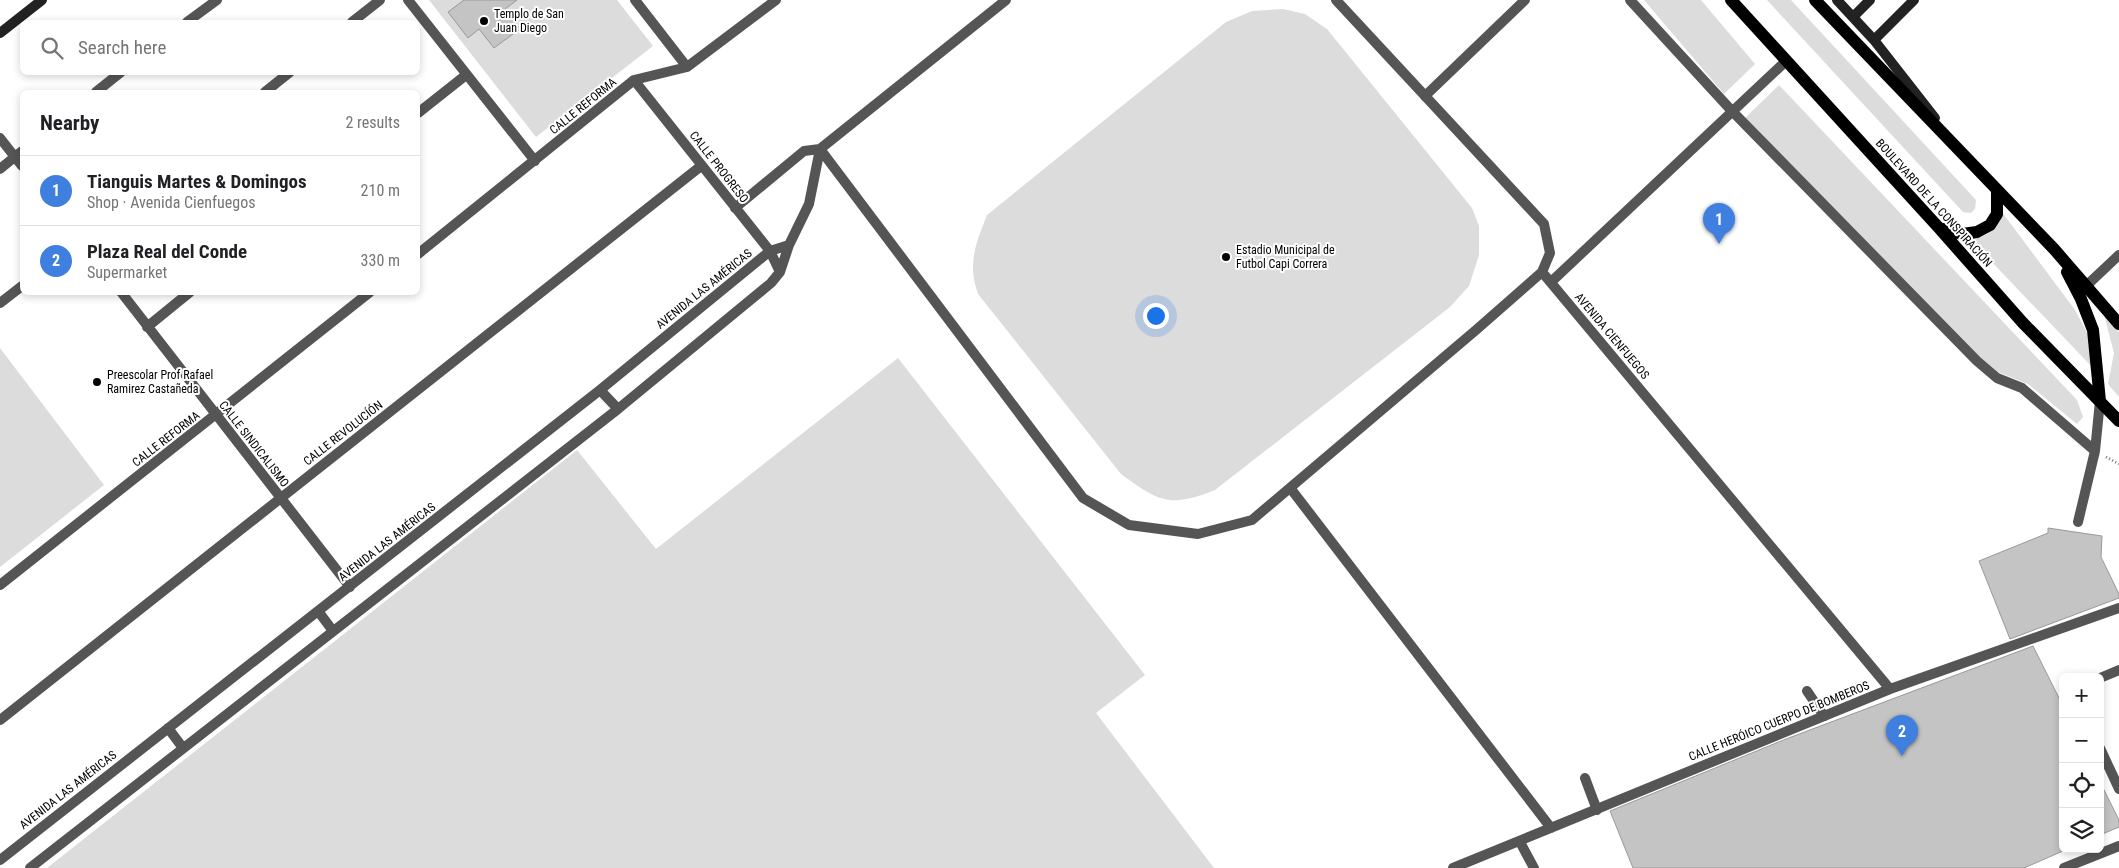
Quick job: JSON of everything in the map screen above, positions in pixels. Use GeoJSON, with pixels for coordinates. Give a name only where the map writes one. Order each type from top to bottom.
{"type":"FeatureCollection","features":[{"type":"Feature","properties":{"kind":"main road","name":"BOULEVARD DE LA CONSPIRACIÓN"},"geometry":{"type":"LineString","coordinates":[[1731,0],[2023,323],[2119,421]]}},
{"type":"Feature","properties":{"kind":"main road"},"geometry":{"type":"LineString","coordinates":[[1740,0],[1744,16]]}},
{"type":"Feature","properties":{"kind":"main road"},"geometry":{"type":"LineString","coordinates":[[1815,0],[2054,249],[2119,324]]}},
{"type":"Feature","properties":{"kind":"main road"},"geometry":{"type":"LineString","coordinates":[[1939,228],[1962,234],[1977,232],[1990,225],[1997,214],[1997,190]]}},
{"type":"Feature","properties":{"kind":"main road"},"geometry":{"type":"LineString","coordinates":[[2054,249],[2081,299],[2093,330],[2100,401]]}},
{"type":"Feature","properties":{"kind":"street"},"geometry":{"type":"LineString","coordinates":[[0,33],[42,0]]}},
{"type":"Feature","properties":{"kind":"street"},"geometry":{"type":"LineString","coordinates":[[190,20],[217,0]]}},
{"type":"Feature","properties":{"kind":"street"},"geometry":{"type":"LineString","coordinates":[[355,20],[380,0]]}},
{"type":"Feature","properties":{"kind":"street"},"geometry":{"type":"LineString","coordinates":[[408,0],[535,161]]}},
{"type":"Feature","properties":{"kind":"street"},"geometry":{"type":"LineString","coordinates":[[635,0],[687,67]]}},
{"type":"Feature","properties":{"kind":"street","name":"CALLE REFORMA"},"geometry":{"type":"LineString","coordinates":[[420,252],[634,80],[687,67],[776,0]]}},
{"type":"Feature","properties":{"kind":"street"},"geometry":{"type":"LineString","coordinates":[[735,208],[804,151],[820,149],[1006,0]]}},
{"type":"Feature","properties":{"kind":"street"},"geometry":{"type":"LineString","coordinates":[[820,149],[1083,498],[1129,525],[1198,534],[1252,520],[1291,489],[1542,272],[1550,253],[1544,224],[1336,0]]}},
{"type":"Feature","properties":{"kind":"street"},"geometry":{"type":"LineString","coordinates":[[1425,96],[1525,0]]}},
{"type":"Feature","properties":{"kind":"street"},"geometry":{"type":"LineString","coordinates":[[1630,0],[1732,110],[1977,361],[1997,378],[2022,388],[2095,451]]}},
{"type":"Feature","properties":{"kind":"street"},"geometry":{"type":"LineString","coordinates":[[1837,0],[1874,40],[1963,154]]}},
{"type":"Feature","properties":{"kind":"street"},"geometry":{"type":"LineString","coordinates":[[1853,17],[1870,0]]}},
{"type":"Feature","properties":{"kind":"street"},"geometry":{"type":"LineString","coordinates":[[1874,40],[1914,0]]}},
{"type":"Feature","properties":{"kind":"street"},"geometry":{"type":"LineString","coordinates":[[1550,282],[1786,60]]}},
{"type":"Feature","properties":{"kind":"street"},"geometry":{"type":"LineString","coordinates":[[98,90],[117,75]]}},
{"type":"Feature","properties":{"kind":"street"},"geometry":{"type":"LineString","coordinates":[[268,90],[286,75]]}},
{"type":"Feature","properties":{"kind":"street"},"geometry":{"type":"LineString","coordinates":[[420,111],[466,75]]}},
{"type":"Feature","properties":{"kind":"street","name":"CALLE PROGRESO"},"geometry":{"type":"LineString","coordinates":[[634,80],[770,250],[780,272]]}},
{"type":"Feature","properties":{"kind":"street"},"geometry":{"type":"LineString","coordinates":[[0,138],[19,154],[0,169]]}},
{"type":"Feature","properties":{"kind":"street"},"geometry":{"type":"LineString","coordinates":[[30,868],[618,409],[771,283],[780,272],[789,244],[810,204],[820,149]]}},
{"type":"Feature","properties":{"kind":"street","name":"CALLE REVOLUCÍÓN"},"geometry":{"type":"LineString","coordinates":[[0,720],[701,166]]}},
{"type":"Feature","properties":{"kind":"street","name":"AVENIDA LAS AMÉRICAS"},"geometry":{"type":"LineString","coordinates":[[0,860],[600,390],[770,250],[789,244]]}},
{"type":"Feature","properties":{"kind":"street"},"geometry":{"type":"LineString","coordinates":[[2086,286],[2119,256]]}},
{"type":"Feature","properties":{"kind":"street","name":"AVENIDA CIENFUEGOS"},"geometry":{"type":"LineString","coordinates":[[1542,272],[1890,689]]}},
{"type":"Feature","properties":{"kind":"street"},"geometry":{"type":"LineString","coordinates":[[0,303],[20,288]]}},
{"type":"Feature","properties":{"kind":"street","name":"CALLE SINDICALISMO"},"geometry":{"type":"LineString","coordinates":[[123,295],[350,587]]}},
{"type":"Feature","properties":{"kind":"street"},"geometry":{"type":"LineString","coordinates":[[147,327],[186,295]]}},
{"type":"Feature","properties":{"kind":"street","name":"CALLE REFORMA"},"geometry":{"type":"LineString","coordinates":[[0,585],[366,295]]}},
{"type":"Feature","properties":{"kind":"street"},"geometry":{"type":"LineString","coordinates":[[600,390],[618,409]]}},
{"type":"Feature","properties":{"kind":"street"},"geometry":{"type":"LineString","coordinates":[[2078,522],[2095,451],[2100,401]]}},
{"type":"Feature","properties":{"kind":"street"},"geometry":{"type":"LineString","coordinates":[[1291,489],[1551,828]]}},
{"type":"Feature","properties":{"kind":"street","name":"CALLE HERÓICO CUERPO DE BOMBEROS"},"geometry":{"type":"LineString","coordinates":[[1453,868],[1476,863],[1551,828],[1890,689],[2119,608]]}},
{"type":"Feature","properties":{"kind":"street"},"geometry":{"type":"LineString","coordinates":[[318,611],[333,631]]}},
{"type":"Feature","properties":{"kind":"street"},"geometry":{"type":"LineString","coordinates":[[2104,676],[2119,670]]}},
{"type":"Feature","properties":{"kind":"street"},"geometry":{"type":"LineString","coordinates":[[1806,691],[1824,716]]}},
{"type":"Feature","properties":{"kind":"street"},"geometry":{"type":"LineString","coordinates":[[168,728],[183,748]]}},
{"type":"Feature","properties":{"kind":"street"},"geometry":{"type":"LineString","coordinates":[[2104,757],[2119,789]]}},
{"type":"Feature","properties":{"kind":"street"},"geometry":{"type":"LineString","coordinates":[[1585,778],[1597,810]]}},
{"type":"Feature","properties":{"kind":"street"},"geometry":{"type":"LineString","coordinates":[[1520,842],[1534,868]]}},
{"type":"Feature","properties":{"kind":"street"},"geometry":{"type":"LineString","coordinates":[[2064,868],[2119,846]]}},
{"type":"Feature","properties":{"kind":"shaded area"},"geometry":{"type":"Polygon","coordinates":[[[429,0],[617,0],[653,46],[536,137],[429,0]]]}},
{"type":"Feature","properties":{"kind":"shaded area"},"geometry":{"type":"Polygon","coordinates":[[[1644,0],[1701,0],[1755,64],[1724,94],[1644,0]]]}},
{"type":"Feature","properties":{"kind":"shaded area"},"geometry":{"type":"Polygon","coordinates":[[[1767,0],[1791,0],[1976,200],[1975,209],[1971,213],[1963,212],[1767,0]]]}},
{"type":"Feature","properties":{"kind":"shaded area","name":"Estadio Municipal de Futbol Capi Correra"},"geometry":{"type":"Polygon","coordinates":[[[1283,9],[1305,14],[1327,29],[1472,208],[1479,226],[1479,255],[1469,286],[1450,307],[1215,490],[1187,499],[1165,499],[1145,491],[1121,474],[978,294],[973,273],[976,244],[987,215],[1226,22],[1252,11],[1283,9]]]}},
{"type":"Feature","properties":{"kind":"shaded area"},"geometry":{"type":"Polygon","coordinates":[[[1779,85],[2077,400],[2083,417],[2077,424],[2028,384],[1998,372],[1979,357],[1745,118],[1779,85]]]}},
{"type":"Feature","properties":{"kind":"shaded area"},"geometry":{"type":"Polygon","coordinates":[[[2002,212],[2075,310],[2091,340],[2092,367],[1970,239],[1982,237],[1990,232],[2002,212]]]}},
{"type":"Feature","properties":{"kind":"shaded area"},"geometry":{"type":"Polygon","coordinates":[[[2104,315],[2119,332],[2119,397],[2108,384],[2114,353],[2104,315]]]}},
{"type":"Feature","properties":{"kind":"shaded area"},"geometry":{"type":"Polygon","coordinates":[[[0,348],[104,485],[0,567],[0,348]]]}},
{"type":"Feature","properties":{"kind":"shaded area"},"geometry":{"type":"Polygon","coordinates":[[[898,358],[1145,675],[1096,713],[1214,868],[47,868],[577,450],[656,549],[898,358]]]}},
{"type":"Feature","properties":{"kind":"building","name":"Templo de San Juan Diego"},"geometry":{"type":"Polygon","coordinates":[[[464,0],[517,0],[505,9],[520,29],[494,48],[479,29],[468,38],[448,12],[464,0]]]}},
{"type":"Feature","properties":{"kind":"building"},"geometry":{"type":"Polygon","coordinates":[[[2048,528],[2102,536],[2101,557],[2119,594],[2119,598],[2010,639],[1979,561],[2048,533],[2048,528]]]}},
{"type":"Feature","properties":{"kind":"building"},"geometry":{"type":"Polygon","coordinates":[[[2033,646],[2059,698],[2059,853],[2024,868],[1633,868],[1610,811],[1786,739],[2033,646]]]}},
{"type":"Feature","properties":{"kind":"building"},"geometry":{"type":"Polygon","coordinates":[[[2104,790],[2119,820],[2119,827],[2104,833],[2104,790]]]}},
{"type":"Feature","properties":{"kind":"place","name":"Templo de San Juan Diego"},"geometry":{"type":"Point","coordinates":[484,21]}},
{"type":"Feature","properties":{"kind":"place","name":"Tianguis Martes & Domingos"},"geometry":{"type":"Point","coordinates":[1719,244]}},
{"type":"Feature","properties":{"kind":"place","name":"Estadio Municipal de Futbol Capi Correra"},"geometry":{"type":"Point","coordinates":[1226,257]}},
{"type":"Feature","properties":{"kind":"place","name":"Preescolar Prof Rafael Ramirez Castañeda"},"geometry":{"type":"Point","coordinates":[97,382]}},
{"type":"Feature","properties":{"kind":"place","name":"Plaza Real del Conde"},"geometry":{"type":"Point","coordinates":[1902,756]}}]}
